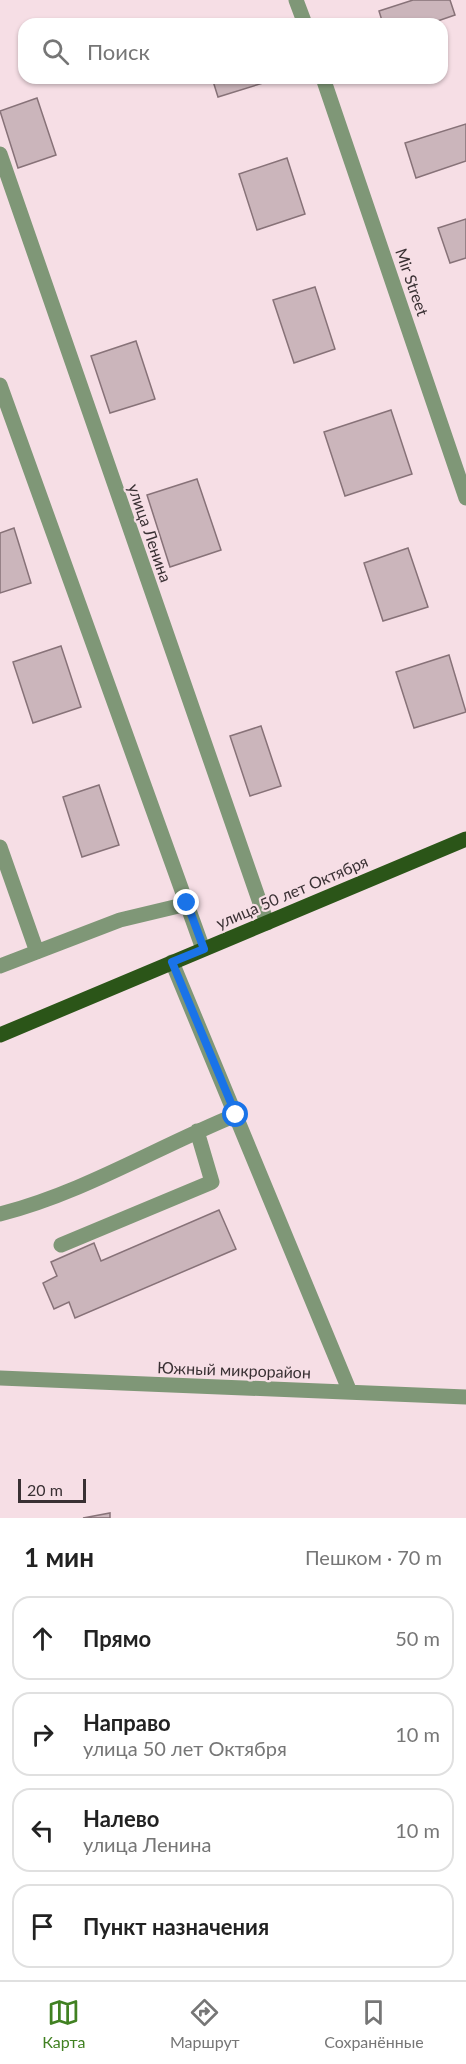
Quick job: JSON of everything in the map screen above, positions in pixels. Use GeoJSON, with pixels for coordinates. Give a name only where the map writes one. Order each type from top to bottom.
{"type":"FeatureCollection","features":[{"type":"Feature","properties":{"kind":"main road","name":"улица 50 лет Октября"},"geometry":{"type":"LineString","coordinates":[[0,1035],[466,839]]}},
{"type":"Feature","properties":{"kind":"street"},"geometry":{"type":"LineString","coordinates":[[296,0],[303,18]]}},
{"type":"Feature","properties":{"kind":"street","name":"Mir Street"},"geometry":{"type":"LineString","coordinates":[[325,84],[466,498]]}},
{"type":"Feature","properties":{"kind":"street","name":"улица Ленина"},"geometry":{"type":"LineString","coordinates":[[0,154],[267,923]]}},
{"type":"Feature","properties":{"kind":"street"},"geometry":{"type":"LineString","coordinates":[[0,385],[204,949]]}},
{"type":"Feature","properties":{"kind":"street"},"geometry":{"type":"LineString","coordinates":[[0,847],[37,952]]}},
{"type":"Feature","properties":{"kind":"street"},"geometry":{"type":"LineString","coordinates":[[0,966],[120,920],[187,903]]}},
{"type":"Feature","properties":{"kind":"street"},"geometry":{"type":"LineString","coordinates":[[172,962],[350,1392]]}},
{"type":"Feature","properties":{"kind":"street"},"geometry":{"type":"LineString","coordinates":[[0,1214],[71,1190],[196,1131],[236,1115]]}},
{"type":"Feature","properties":{"kind":"street"},"geometry":{"type":"LineString","coordinates":[[61,1245],[212,1182],[196,1131]]}},
{"type":"Feature","properties":{"kind":"street","name":"Южный микрорайон"},"geometry":{"type":"LineString","coordinates":[[0,1378],[466,1397]]}},
{"type":"Feature","properties":{"kind":"building"},"geometry":{"type":"Polygon","coordinates":[[[413,0],[450,0],[455,15],[446,18],[381,18],[379,11],[413,0]]]}},
{"type":"Feature","properties":{"kind":"building"},"geometry":{"type":"Polygon","coordinates":[[[214,84],[260,84],[218,97],[214,84]]]}},
{"type":"Feature","properties":{"kind":"building"},"geometry":{"type":"Polygon","coordinates":[[[37,98],[56,155],[18,168],[0,111],[37,98]]]}},
{"type":"Feature","properties":{"kind":"building"},"geometry":{"type":"Polygon","coordinates":[[[466,124],[466,161],[416,178],[405,143],[466,124]]]}},
{"type":"Feature","properties":{"kind":"building"},"geometry":{"type":"Polygon","coordinates":[[[287,158],[305,214],[257,230],[239,174],[287,158]]]}},
{"type":"Feature","properties":{"kind":"building"},"geometry":{"type":"Polygon","coordinates":[[[466,219],[466,258],[450,263],[438,228],[466,219]]]}},
{"type":"Feature","properties":{"kind":"building"},"geometry":{"type":"Polygon","coordinates":[[[315,287],[335,349],[294,363],[273,300],[315,287]]]}},
{"type":"Feature","properties":{"kind":"building"},"geometry":{"type":"Polygon","coordinates":[[[136,341],[155,399],[110,413],[91,356],[136,341]]]}},
{"type":"Feature","properties":{"kind":"building"},"geometry":{"type":"Polygon","coordinates":[[[391,410],[412,474],[345,496],[324,432],[391,410]]]}},
{"type":"Feature","properties":{"kind":"building"},"geometry":{"type":"Polygon","coordinates":[[[197,479],[221,550],[170,567],[147,495],[197,479]]]}},
{"type":"Feature","properties":{"kind":"building"},"geometry":{"type":"Polygon","coordinates":[[[14,528],[31,583],[0,593],[0,533],[14,528]]]}},
{"type":"Feature","properties":{"kind":"building"},"geometry":{"type":"Polygon","coordinates":[[[408,548],[428,607],[383,621],[364,563],[408,548]]]}},
{"type":"Feature","properties":{"kind":"building"},"geometry":{"type":"Polygon","coordinates":[[[61,646],[81,707],[33,723],[13,662],[61,646]]]}},
{"type":"Feature","properties":{"kind":"building"},"geometry":{"type":"Polygon","coordinates":[[[449,655],[466,712],[414,728],[396,672],[449,655]]]}},
{"type":"Feature","properties":{"kind":"building"},"geometry":{"type":"Polygon","coordinates":[[[261,726],[281,786],[250,796],[230,736],[261,726]]]}},
{"type":"Feature","properties":{"kind":"building"},"geometry":{"type":"Polygon","coordinates":[[[99,785],[119,845],[82,857],[63,797],[99,785]]]}},
{"type":"Feature","properties":{"kind":"building"},"geometry":{"type":"Polygon","coordinates":[[[219,1210],[236,1249],[75,1318],[69,1302],[54,1309],[43,1283],[57,1276],[51,1262],[94,1243],[101,1261],[219,1210]]]}},
{"type":"Feature","properties":{"kind":"building"},"geometry":{"type":"Polygon","coordinates":[[[110,1513],[110,1518],[83,1518],[110,1513]]]}},
{"type":"Feature","properties":{"kind":"route"},"geometry":{"type":"LineString","coordinates":[[187,903],[204,949],[172,962],[236,1115]]}}]}
